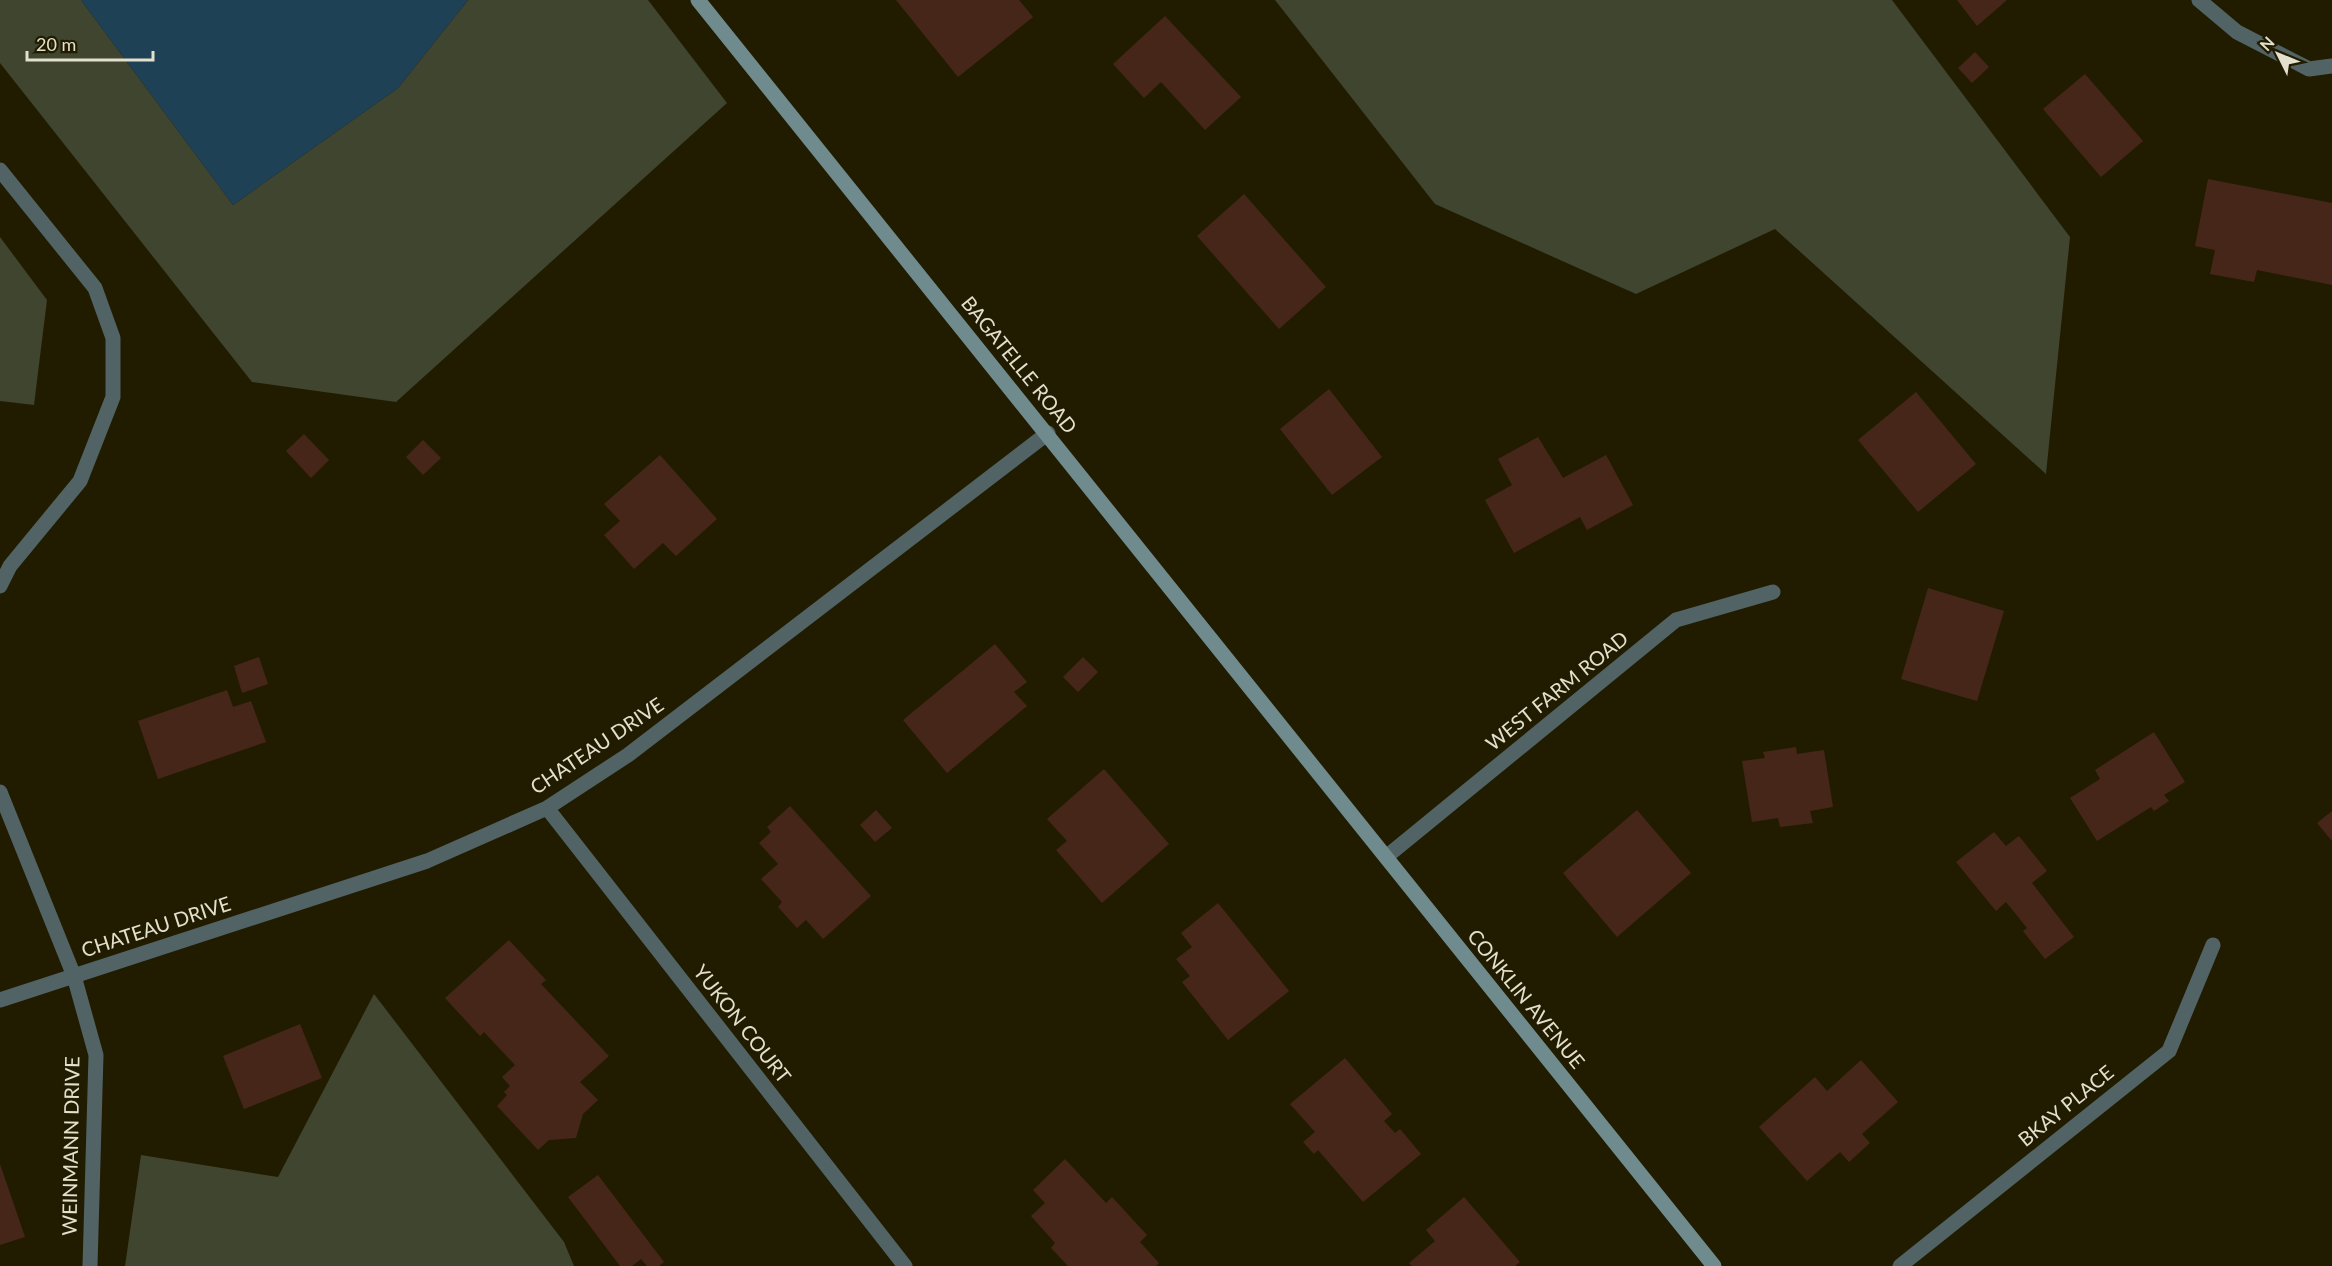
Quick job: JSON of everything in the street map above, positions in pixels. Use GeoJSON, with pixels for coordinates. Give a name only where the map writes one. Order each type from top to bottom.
{"type":"FeatureCollection","features":[{"type":"Feature","properties":{"kind":"street","name":"BAGATELLE ROAD"},"geometry":{"type":"LineString","coordinates":[[698,0],[1307,757]]}},
{"type":"Feature","properties":{"kind":"street"},"geometry":{"type":"LineString","coordinates":[[2199,0],[2237,32],[2309,69],[2332,66]]}},
{"type":"Feature","properties":{"kind":"street"},"geometry":{"type":"LineString","coordinates":[[0,170],[94,288],[113,338],[113,397],[80,481],[10,566],[0,585]]}},
{"type":"Feature","properties":{"kind":"street","name":"CHATEAU DRIVE"},"geometry":{"type":"LineString","coordinates":[[0,1000],[427,861],[547,808],[628,755],[1048,434]]}},
{"type":"Feature","properties":{"kind":"street","name":"WEST FARM ROAD"},"geometry":{"type":"LineString","coordinates":[[1386,857],[1676,620],[1773,592]]}},
{"type":"Feature","properties":{"kind":"street","name":"CONKLIN AVENUE"},"geometry":{"type":"LineString","coordinates":[[1307,757],[1714,1266]]}},
{"type":"Feature","properties":{"kind":"street","name":"WEINMANN DRIVE"},"geometry":{"type":"LineString","coordinates":[[0,792],[74,976],[96,1055],[90,1266]]}},
{"type":"Feature","properties":{"kind":"street","name":"YUKON COURT"},"geometry":{"type":"LineString","coordinates":[[547,808],[905,1266]]}},
{"type":"Feature","properties":{"kind":"street","name":"BKAY PLACE"},"geometry":{"type":"LineString","coordinates":[[1900,1266],[2169,1051],[2213,945]]}},
{"type":"Feature","properties":{"kind":"green space"},"geometry":{"type":"Polygon","coordinates":[[[0,0],[81,0],[233,205],[398,88],[468,0],[648,0],[727,103],[396,402],[252,382],[0,63],[0,0]]]}},
{"type":"Feature","properties":{"kind":"green space"},"geometry":{"type":"Polygon","coordinates":[[[1275,0],[1892,0],[2070,237],[2046,474],[1775,229],[1636,294],[1435,204],[1275,0]]]}},
{"type":"Feature","properties":{"kind":"green space"},"geometry":{"type":"Polygon","coordinates":[[[0,237],[47,300],[34,405],[0,401],[0,237]]]}},
{"type":"Feature","properties":{"kind":"green space"},"geometry":{"type":"Polygon","coordinates":[[[374,994],[564,1242],[574,1266],[125,1266],[141,1155],[278,1177],[374,994]]]}},
{"type":"Feature","properties":{"kind":"water"},"geometry":{"type":"Polygon","coordinates":[[[81,0],[468,0],[398,88],[233,205],[81,0]]]}},
{"type":"Feature","properties":{"kind":"building"},"geometry":{"type":"Polygon","coordinates":[[[896,0],[1019,0],[1033,17],[958,77],[896,0]]]}},
{"type":"Feature","properties":{"kind":"building"},"geometry":{"type":"Polygon","coordinates":[[[1957,0],[2007,0],[1977,26],[1957,0]]]}},
{"type":"Feature","properties":{"kind":"building"},"geometry":{"type":"Polygon","coordinates":[[[1165,16],[1241,97],[1205,130],[1161,82],[1144,98],[1113,64],[1165,16]]]}},
{"type":"Feature","properties":{"kind":"building"},"geometry":{"type":"Polygon","coordinates":[[[1975,52],[1989,67],[1972,83],[1958,68],[1975,52]]]}},
{"type":"Feature","properties":{"kind":"building"},"geometry":{"type":"Polygon","coordinates":[[[2085,74],[2143,141],[2101,177],[2043,109],[2085,74]]]}},
{"type":"Feature","properties":{"kind":"building"},"geometry":{"type":"Polygon","coordinates":[[[2208,179],[2332,203],[2332,285],[2257,270],[2254,282],[2210,274],[2215,250],[2195,246],[2208,179]]]}},
{"type":"Feature","properties":{"kind":"building"},"geometry":{"type":"Polygon","coordinates":[[[1244,194],[1326,287],[1279,329],[1197,236],[1244,194]]]}},
{"type":"Feature","properties":{"kind":"building"},"geometry":{"type":"Polygon","coordinates":[[[1329,389],[1382,457],[1332,495],[1280,429],[1329,389]]]}},
{"type":"Feature","properties":{"kind":"building"},"geometry":{"type":"Polygon","coordinates":[[[1916,392],[1976,464],[1918,512],[1858,440],[1916,392]]]}},
{"type":"Feature","properties":{"kind":"building"},"geometry":{"type":"Polygon","coordinates":[[[304,434],[329,460],[311,478],[286,451],[304,434]]]}},
{"type":"Feature","properties":{"kind":"building"},"geometry":{"type":"Polygon","coordinates":[[[1538,437],[1563,478],[1606,455],[1633,505],[1587,530],[1580,517],[1514,553],[1485,500],[1512,485],[1498,459],[1538,437]]]}},
{"type":"Feature","properties":{"kind":"building"},"geometry":{"type":"Polygon","coordinates":[[[423,440],[441,458],[423,475],[406,457],[423,440]]]}},
{"type":"Feature","properties":{"kind":"building"},"geometry":{"type":"Polygon","coordinates":[[[660,455],[717,519],[676,556],[663,543],[634,569],[604,535],[620,521],[604,504],[660,455]]]}},
{"type":"Feature","properties":{"kind":"building"},"geometry":{"type":"Polygon","coordinates":[[[1928,588],[2004,611],[1977,701],[1901,679],[1928,588]]]}},
{"type":"Feature","properties":{"kind":"building"},"geometry":{"type":"Polygon","coordinates":[[[995,644],[1027,682],[1014,692],[1027,706],[947,773],[903,720],[995,644]]]}},
{"type":"Feature","properties":{"kind":"building"},"geometry":{"type":"Polygon","coordinates":[[[259,657],[268,684],[242,693],[234,666],[259,657]]]}},
{"type":"Feature","properties":{"kind":"building"},"geometry":{"type":"Polygon","coordinates":[[[1083,657],[1098,672],[1078,692],[1063,677],[1083,657]]]}},
{"type":"Feature","properties":{"kind":"building"},"geometry":{"type":"Polygon","coordinates":[[[227,690],[233,707],[251,701],[266,742],[158,779],[138,721],[227,690]]]}},
{"type":"Feature","properties":{"kind":"building"},"geometry":{"type":"Polygon","coordinates":[[[2154,732],[2185,782],[2164,795],[2169,801],[2154,811],[2151,807],[2097,841],[2070,798],[2100,779],[2095,770],[2154,732]]]}},
{"type":"Feature","properties":{"kind":"building"},"geometry":{"type":"Polygon","coordinates":[[[1796,747],[1797,754],[1824,750],[1833,807],[1810,811],[1813,823],[1780,827],[1778,818],[1752,822],[1742,761],[1765,758],[1763,752],[1796,747]]]}},
{"type":"Feature","properties":{"kind":"building"},"geometry":{"type":"Polygon","coordinates":[[[1104,769],[1169,844],[1102,903],[1056,850],[1067,841],[1047,819],[1104,769]]]}},
{"type":"Feature","properties":{"kind":"building"},"geometry":{"type":"Polygon","coordinates":[[[790,806],[871,896],[823,939],[806,920],[797,928],[778,907],[782,902],[761,879],[778,864],[759,843],[771,832],[767,827],[790,806]]]}},
{"type":"Feature","properties":{"kind":"building"},"geometry":{"type":"Polygon","coordinates":[[[876,810],[892,828],[875,842],[860,825],[876,810]]]}},
{"type":"Feature","properties":{"kind":"building"},"geometry":{"type":"Polygon","coordinates":[[[1637,810],[1691,873],[1617,937],[1563,873],[1637,810]]]}},
{"type":"Feature","properties":{"kind":"building"},"geometry":{"type":"Polygon","coordinates":[[[2332,811],[2332,841],[2317,823],[2332,811]]]}},
{"type":"Feature","properties":{"kind":"building"},"geometry":{"type":"Polygon","coordinates":[[[1994,832],[2006,846],[2019,836],[2047,871],[2032,883],[2074,937],[2045,959],[2023,931],[2027,928],[2006,902],[1996,911],[1956,862],[1994,832]]]}},
{"type":"Feature","properties":{"kind":"building"},"geometry":{"type":"Polygon","coordinates":[[[1218,903],[1289,991],[1228,1040],[1182,982],[1190,976],[1176,959],[1192,947],[1181,933],[1218,903]]]}},
{"type":"Feature","properties":{"kind":"building"},"geometry":{"type":"Polygon","coordinates":[[[509,940],[546,980],[541,984],[609,1056],[580,1082],[598,1100],[583,1114],[576,1138],[549,1140],[538,1150],[497,1106],[507,1095],[504,1092],[510,1086],[502,1077],[515,1065],[484,1032],[480,1036],[445,998],[509,940]]]}},
{"type":"Feature","properties":{"kind":"building"},"geometry":{"type":"Polygon","coordinates":[[[300,1024],[322,1078],[244,1109],[223,1056],[300,1024]]]}},
{"type":"Feature","properties":{"kind":"building"},"geometry":{"type":"Polygon","coordinates":[[[1345,1058],[1392,1114],[1384,1121],[1395,1133],[1400,1129],[1421,1154],[1363,1202],[1318,1150],[1314,1154],[1303,1142],[1315,1132],[1290,1104],[1345,1058]]]}},
{"type":"Feature","properties":{"kind":"building"},"geometry":{"type":"Polygon","coordinates":[[[1861,1060],[1898,1102],[1862,1134],[1870,1143],[1849,1162],[1840,1152],[1807,1181],[1759,1127],[1815,1077],[1827,1091],[1861,1060]]]}},
{"type":"Feature","properties":{"kind":"building"},"geometry":{"type":"Polygon","coordinates":[[[1065,1159],[1106,1203],[1112,1197],[1147,1235],[1140,1242],[1159,1263],[1156,1266],[1068,1266],[1051,1248],[1055,1243],[1031,1216],[1045,1203],[1033,1190],[1065,1159]]]}},
{"type":"Feature","properties":{"kind":"building"},"geometry":{"type":"Polygon","coordinates":[[[0,1164],[25,1237],[0,1245],[0,1164]]]}},
{"type":"Feature","properties":{"kind":"building"},"geometry":{"type":"Polygon","coordinates":[[[598,1175],[664,1262],[659,1266],[647,1266],[641,1259],[632,1266],[620,1266],[568,1197],[598,1175]]]}},
{"type":"Feature","properties":{"kind":"building"},"geometry":{"type":"Polygon","coordinates":[[[1464,1197],[1520,1262],[1515,1266],[1412,1266],[1409,1263],[1435,1241],[1426,1230],[1464,1197]]]}}]}
